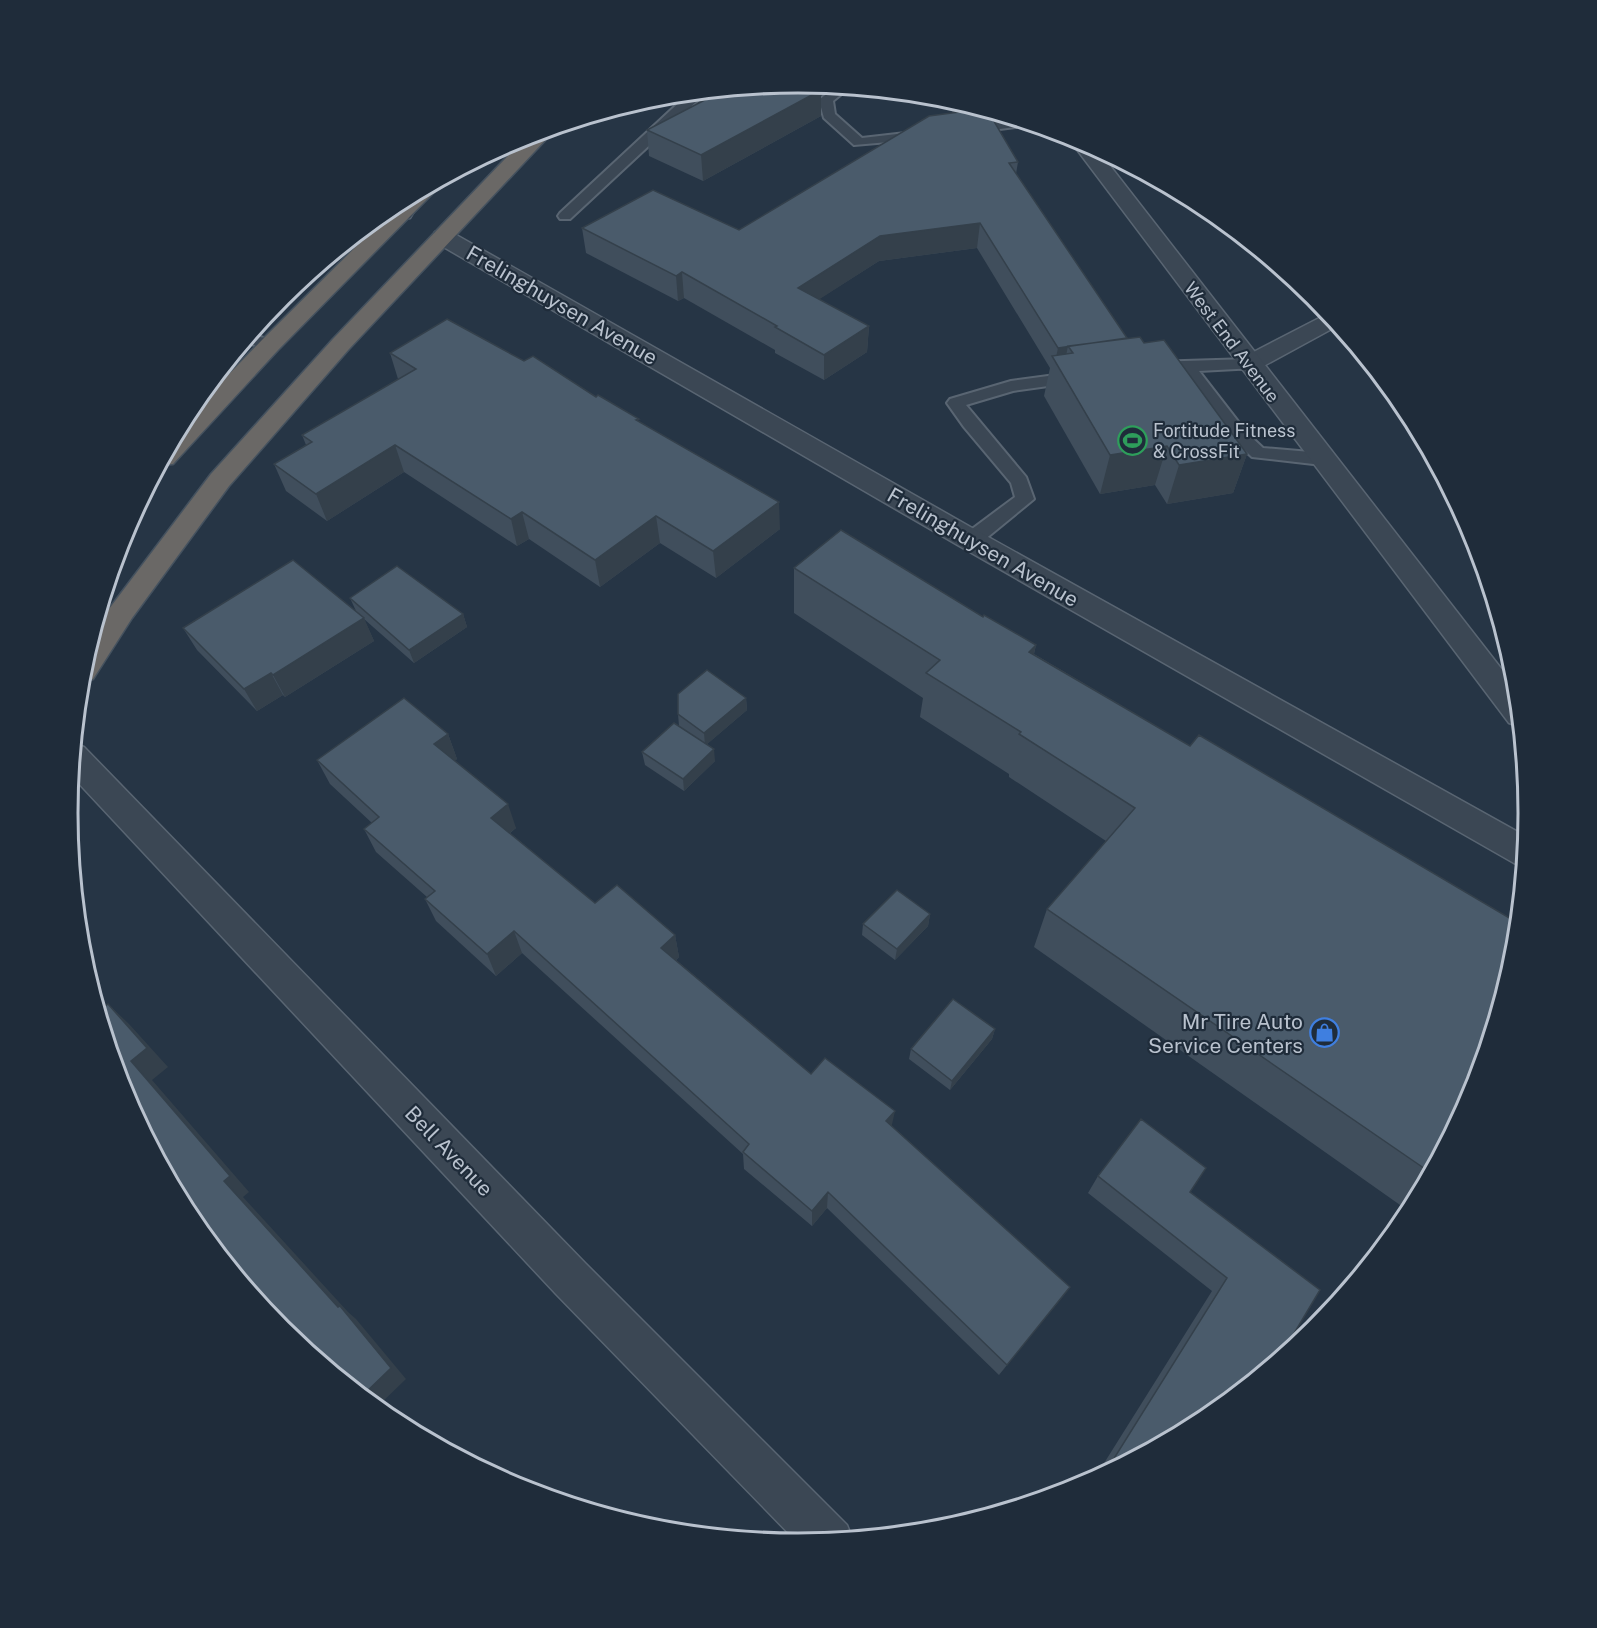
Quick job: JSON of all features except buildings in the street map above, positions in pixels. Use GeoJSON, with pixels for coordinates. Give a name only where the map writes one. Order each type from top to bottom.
{"type":"FeatureCollection","features":[{"type":"Feature","properties":{"kind":"highway"},"geometry":{"type":"LineString","coordinates":[[99,646],[122,611],[220,480],[295,394],[529,146]]}},
{"type":"Feature","properties":{"kind":"highway"},"geometry":{"type":"LineString","coordinates":[[197,417],[259,341],[373,233]]}},
{"type":"Feature","properties":{"kind":"street","name":"West End Avenue"},"geometry":{"type":"LineString","coordinates":[[1092,157],[1510,702]]}},
{"type":"Feature","properties":{"kind":"street","name":"Frelinghuysen Avenue"},"geometry":{"type":"LineString","coordinates":[[443,237],[971,540],[1518,848]]}},
{"type":"Feature","properties":{"kind":"street"},"geometry":{"type":"LineString","coordinates":[[1250,364],[1326,324]]}},
{"type":"Feature","properties":{"kind":"street","name":"Bell Avenue"},"geometry":{"type":"LineString","coordinates":[[80,764],[571,1279],[822,1534]]}},
{"type":"Feature","properties":{"kind":"lane"},"geometry":{"type":"LineString","coordinates":[[833,94],[826,100],[829,115],[860,142],[1008,125]]}},
{"type":"Feature","properties":{"kind":"lane"},"geometry":{"type":"LineString","coordinates":[[566,216],[687,103]]}},
{"type":"Feature","properties":{"kind":"lane"},"geometry":{"type":"LineString","coordinates":[[1135,369],[1250,364]]}},
{"type":"Feature","properties":{"kind":"lane"},"geometry":{"type":"LineString","coordinates":[[1187,366],[1240,437],[1258,453],[1322,459]]}},
{"type":"Feature","properties":{"kind":"lane"},"geometry":{"type":"LineString","coordinates":[[971,540],[1024,499],[1020,481],[970,423],[956,403],[1011,386],[1090,375]]}},
{"type":"Feature","properties":{"kind":"place","name":"Fortitude Fitness & CrossFit"},"geometry":{"type":"Point","coordinates":[1132,440]}},
{"type":"Feature","properties":{"kind":"place","name":"Mr Tire Auto Service Centers"},"geometry":{"type":"Point","coordinates":[1324,1033]}}]}
